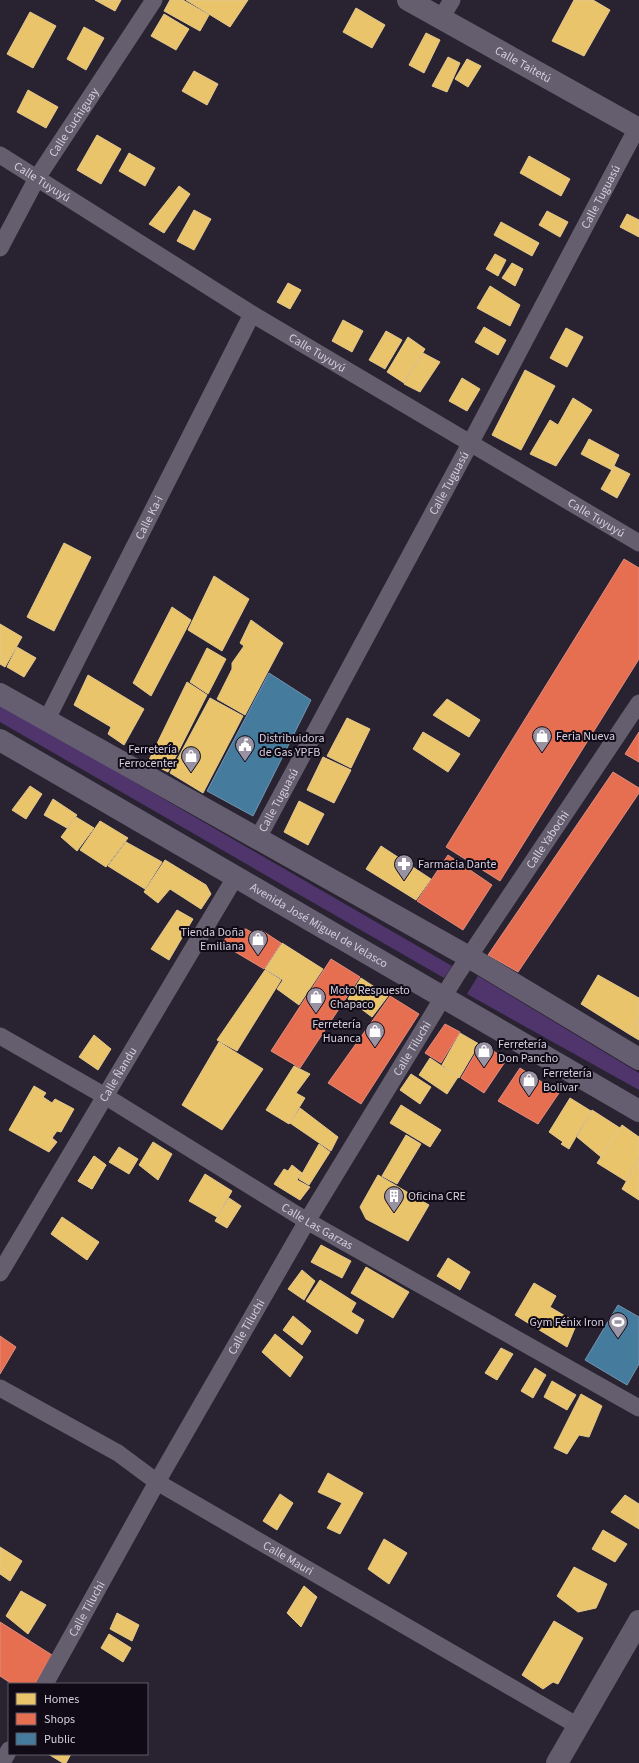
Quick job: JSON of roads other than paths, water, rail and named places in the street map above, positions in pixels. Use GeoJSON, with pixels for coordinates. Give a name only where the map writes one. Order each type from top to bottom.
{"type":"FeatureCollection","features":[{"type":"Feature","properties":{"kind":"highway"},"geometry":{"type":"LineString","coordinates":[[557,1763],[639,1621]]}},
{"type":"Feature","properties":{"kind":"main road"},"geometry":{"type":"LineString","coordinates":[[0,694],[469,957],[639,1058]]}},
{"type":"Feature","properties":{"kind":"main road","name":"Avenida José Miguel de Velasco"},"geometry":{"type":"LineString","coordinates":[[0,740],[639,1111]]}},
{"type":"Feature","properties":{"kind":"street","name":"Calle Cuchiguay"},"geometry":{"type":"LineString","coordinates":[[0,248],[37,178],[154,0]]}},
{"type":"Feature","properties":{"kind":"street","name":"Calle Taitetú"},"geometry":{"type":"LineString","coordinates":[[408,0],[447,9],[638,129]]}},
{"type":"Feature","properties":{"kind":"street","name":"Calle Tuguasú"},"geometry":{"type":"LineString","coordinates":[[258,838],[638,129]]}},
{"type":"Feature","properties":{"kind":"street","name":"Calle Tuyuyú"},"geometry":{"type":"LineString","coordinates":[[0,155],[252,314],[471,442],[639,543]]}},
{"type":"Feature","properties":{"kind":"street","name":"Calle Ka-i"},"geometry":{"type":"LineString","coordinates":[[46,721],[252,314]]}},
{"type":"Feature","properties":{"kind":"street","name":"Calle Yabochi"},"geometry":{"type":"LineString","coordinates":[[456,976],[639,703]]}},
{"type":"Feature","properties":{"kind":"street","name":"Calle Ñandu"},"geometry":{"type":"LineString","coordinates":[[0,1274],[236,876]]}},
{"type":"Feature","properties":{"kind":"street","name":"Calle Tiluchi"},"geometry":{"type":"LineString","coordinates":[[46,1683],[157,1482],[307,1221],[456,976]]}},
{"type":"Feature","properties":{"kind":"street","name":"Calle Las Garzas"},"geometry":{"type":"LineString","coordinates":[[0,1036],[105,1096],[307,1221],[639,1408]]}},
{"type":"Feature","properties":{"kind":"street","name":"Calle Mauri"},"geometry":{"type":"LineString","coordinates":[[0,1388],[118,1453],[157,1482],[578,1726]]}},
{"type":"Feature","properties":{"kind":"street"},"geometry":{"type":"LineString","coordinates":[[2,1763],[8,1752]]}},
{"type":"Feature","properties":{"kind":"place","name":"Feria Nueva"},"geometry":{"type":"Point","coordinates":[542,753]}},
{"type":"Feature","properties":{"kind":"place","name":"Distribuidora de Gas YPFB"},"geometry":{"type":"Point","coordinates":[245,762]}},
{"type":"Feature","properties":{"kind":"place","name":"Ferretería Ferrocenter"},"geometry":{"type":"Point","coordinates":[191,773]}},
{"type":"Feature","properties":{"kind":"place","name":"Farmacia Dante"},"geometry":{"type":"Point","coordinates":[404,881]}},
{"type":"Feature","properties":{"kind":"place","name":"Tienda Doña Emiliana"},"geometry":{"type":"Point","coordinates":[258,956]}},
{"type":"Feature","properties":{"kind":"place","name":"Moto Respuesto Chapaco"},"geometry":{"type":"Point","coordinates":[316,1014]}},
{"type":"Feature","properties":{"kind":"place","name":"Ferretería Huanca"},"geometry":{"type":"Point","coordinates":[375,1048]}},
{"type":"Feature","properties":{"kind":"place","name":"Ferretería Don Pancho"},"geometry":{"type":"Point","coordinates":[484,1068]}},
{"type":"Feature","properties":{"kind":"place","name":"Ferretería Bolivar"},"geometry":{"type":"Point","coordinates":[529,1097]}},
{"type":"Feature","properties":{"kind":"place","name":"Oficina CRE"},"geometry":{"type":"Point","coordinates":[394,1213]}},
{"type":"Feature","properties":{"kind":"place","name":"Gym Fénix Iron"},"geometry":{"type":"Point","coordinates":[618,1339]}}]}
